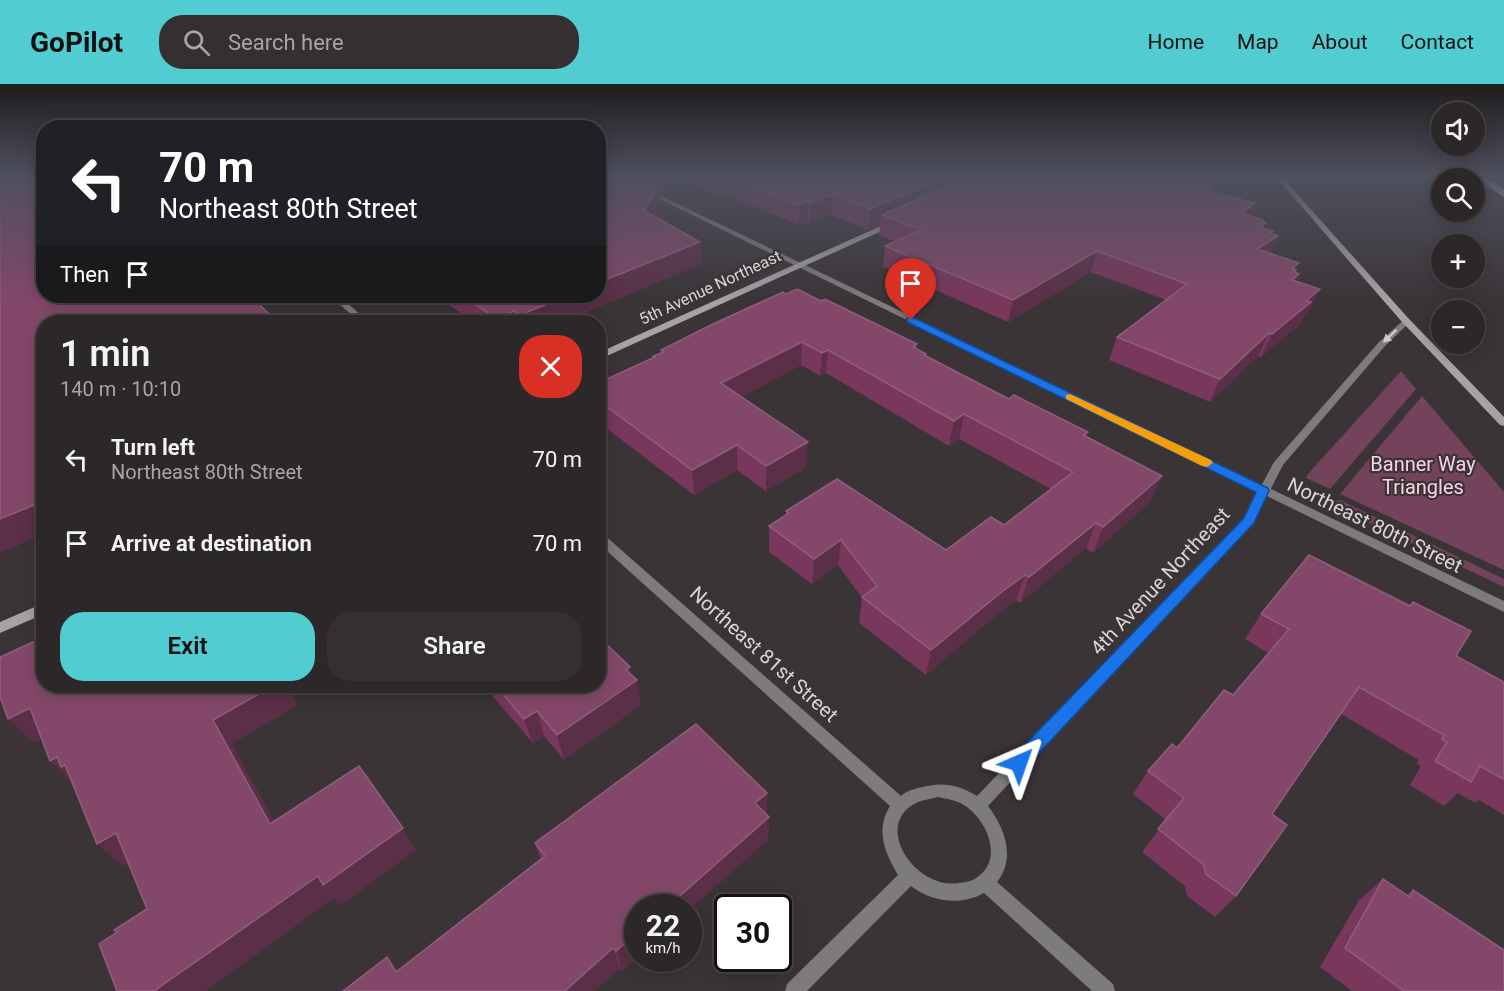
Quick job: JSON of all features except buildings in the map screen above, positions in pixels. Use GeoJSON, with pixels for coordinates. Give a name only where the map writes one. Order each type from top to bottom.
{"type":"FeatureCollection","features":[{"type":"Feature","properties":{"kind":"main road"},"geometry":{"type":"LineString","coordinates":[[1315,218],[1406,321],[1504,423]]}},
{"type":"Feature","properties":{"kind":"main road","name":"5th Avenue Northeast"},"geometry":{"type":"LineString","coordinates":[[606,353],[900,220]]}},
{"type":"Feature","properties":{"kind":"main road"},"geometry":{"type":"LineString","coordinates":[[0,628],[36,612]]}},
{"type":"Feature","properties":{"kind":"street","name":"Northeast 80th Street"},"geometry":{"type":"LineString","coordinates":[[703,218],[1504,607]]}},
{"type":"Feature","properties":{"kind":"street"},"geometry":{"type":"LineString","coordinates":[[342,303],[357,315]]}},
{"type":"Feature","properties":{"kind":"street","name":"4th Avenue Northeast"},"geometry":{"type":"LineString","coordinates":[[978,806],[1249,520],[1278,464],[1374,353],[1406,321]]}},
{"type":"Feature","properties":{"kind":"street","name":"Northeast 81st Street"},"geometry":{"type":"LineString","coordinates":[[606,543],[900,805]]}},
{"type":"Feature","properties":{"kind":"street"},"geometry":{"type":"LineString","coordinates":[[938,790],[956,793],[978,806],[994,828],[1000,844],[999,861],[992,876],[980,886],[964,893],[946,893],[927,887],[909,876],[896,861],[890,843],[890,825],[895,810],[906,798],[921,791],[938,790]]}},
{"type":"Feature","properties":{"kind":"street"},"geometry":{"type":"LineString","coordinates":[[794,991],[909,876]]}},
{"type":"Feature","properties":{"kind":"street"},"geometry":{"type":"LineString","coordinates":[[984,882],[1106,991]]}},
{"type":"Feature","properties":{"kind":"green space"},"geometry":{"type":"Polygon","coordinates":[[[1401,371],[1416,389],[1330,489],[1306,478],[1308,474],[1401,371]]]}},
{"type":"Feature","properties":{"kind":"green space","name":"Banner Way Triangles"},"geometry":{"type":"Polygon","coordinates":[[[1422,396],[1504,492],[1504,570],[1340,494],[1422,396]]]}},
{"type":"Feature","properties":{"kind":"green space"},"geometry":{"type":"Polygon","coordinates":[[[1340,500],[1504,579],[1504,587],[1332,505],[1340,500]]]}},
{"type":"Feature","properties":{"kind":"slow traffic"},"geometry":{"type":"LineString","coordinates":[[1070,397],[1207,463]]}},
{"type":"Feature","properties":{"kind":"route"},"geometry":{"type":"LineString","coordinates":[[911,320],[1263,491],[1249,520],[1019,763]]}}]}
